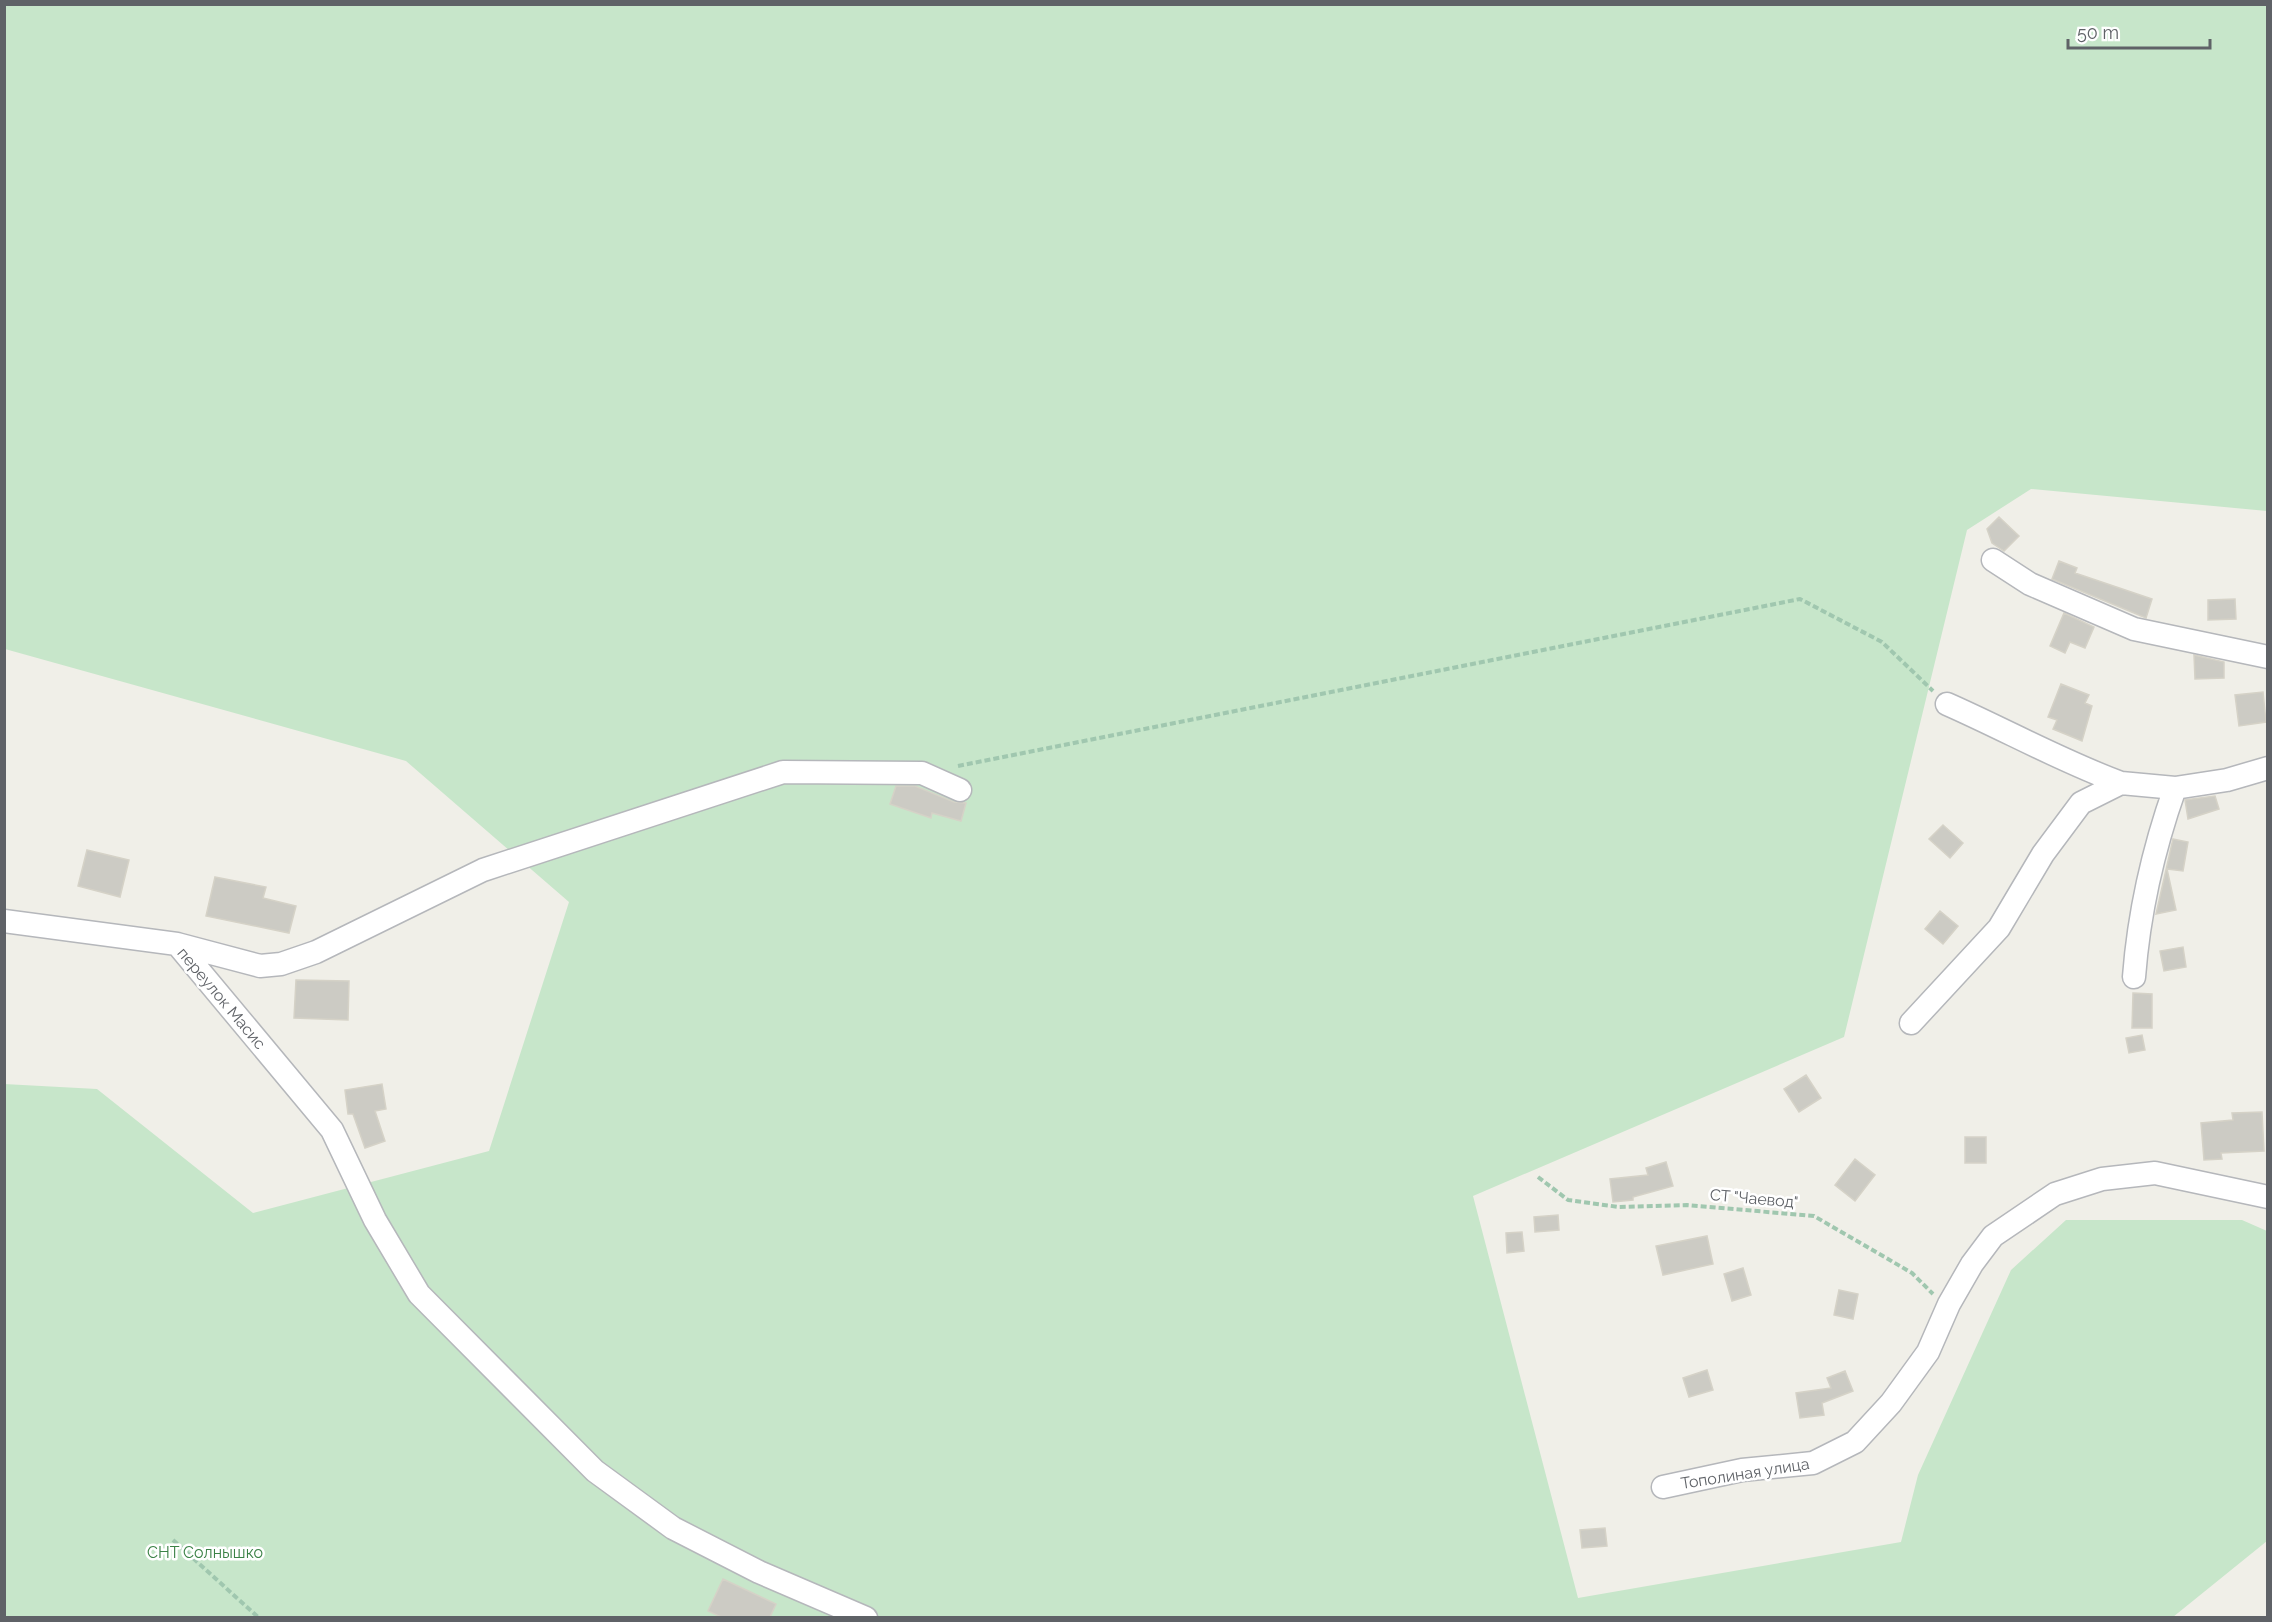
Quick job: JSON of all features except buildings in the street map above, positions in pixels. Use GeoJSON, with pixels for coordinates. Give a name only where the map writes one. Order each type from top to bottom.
{"type":"FeatureCollection","features":[{"type":"Feature","properties":{"kind":"street"},"geometry":{"type":"LineString","coordinates":[[1994,560],[2030,584],[2134,629],[2268,657]]}},
{"type":"Feature","properties":{"kind":"street"},"geometry":{"type":"LineString","coordinates":[[1947,704],[2005,729],[2070,764],[2121,783],[2175,788],[2227,780],[2268,768]]}},
{"type":"Feature","properties":{"kind":"street"},"geometry":{"type":"LineString","coordinates":[[177,944],[260,966],[281,964],[324,948],[483,870],[783,772],[922,773],[960,790]]}},
{"type":"Feature","properties":{"kind":"street"},"geometry":{"type":"LineString","coordinates":[[1911,1023],[1999,928],[2043,854],[2081,803],[2121,783]]}},
{"type":"Feature","properties":{"kind":"street"},"geometry":{"type":"LineString","coordinates":[[2134,977],[2146,883],[2159,834],[2175,788]]}},
{"type":"Feature","properties":{"kind":"street","name":"переулок Масис"},"geometry":{"type":"LineString","coordinates":[[4,921],[177,944],[332,1130],[375,1220],[419,1293],[595,1471],[673,1528],[759,1572],[866,1617]]}},
{"type":"Feature","properties":{"kind":"street","name":"Тополиная улица"},"geometry":{"type":"LineString","coordinates":[[1664,1487],[1742,1470],[1813,1463],[1855,1442],[1891,1403],[1928,1352],[1949,1304],[1972,1264],[1993,1236],[2055,1194],[2102,1179],[2154,1173],[2268,1197]]}},
{"type":"Feature","properties":{"kind":"path"},"geometry":{"type":"LineString","coordinates":[[957,766],[1800,599],[1882,642],[1947,704]]}},
{"type":"Feature","properties":{"kind":"path","name":"СТ \"Чаевод\""},"geometry":{"type":"LineString","coordinates":[[1538,1178],[1568,1200],[1619,1207],[1687,1205],[1814,1216],[1912,1273],[1936,1297],[1949,1304]]}},
{"type":"Feature","properties":{"kind":"path"},"geometry":{"type":"LineString","coordinates":[[173,1540],[259,1617]]}},
{"type":"Feature","properties":{"kind":"green space","name":"СНТ Солнышко"},"geometry":{"type":"Polygon","coordinates":[[[5,5],[2267,5],[2267,511],[2031,489],[1967,530],[1844,1037],[1473,1196],[1578,1598],[1901,1542],[1918,1475],[2011,1270],[2066,1220],[2242,1220],[2267,1231],[2267,1541],[2173,1617],[5,1617],[4,1084],[97,1089],[253,1213],[489,1151],[569,902],[406,761],[5,649],[5,5]]]}}]}
